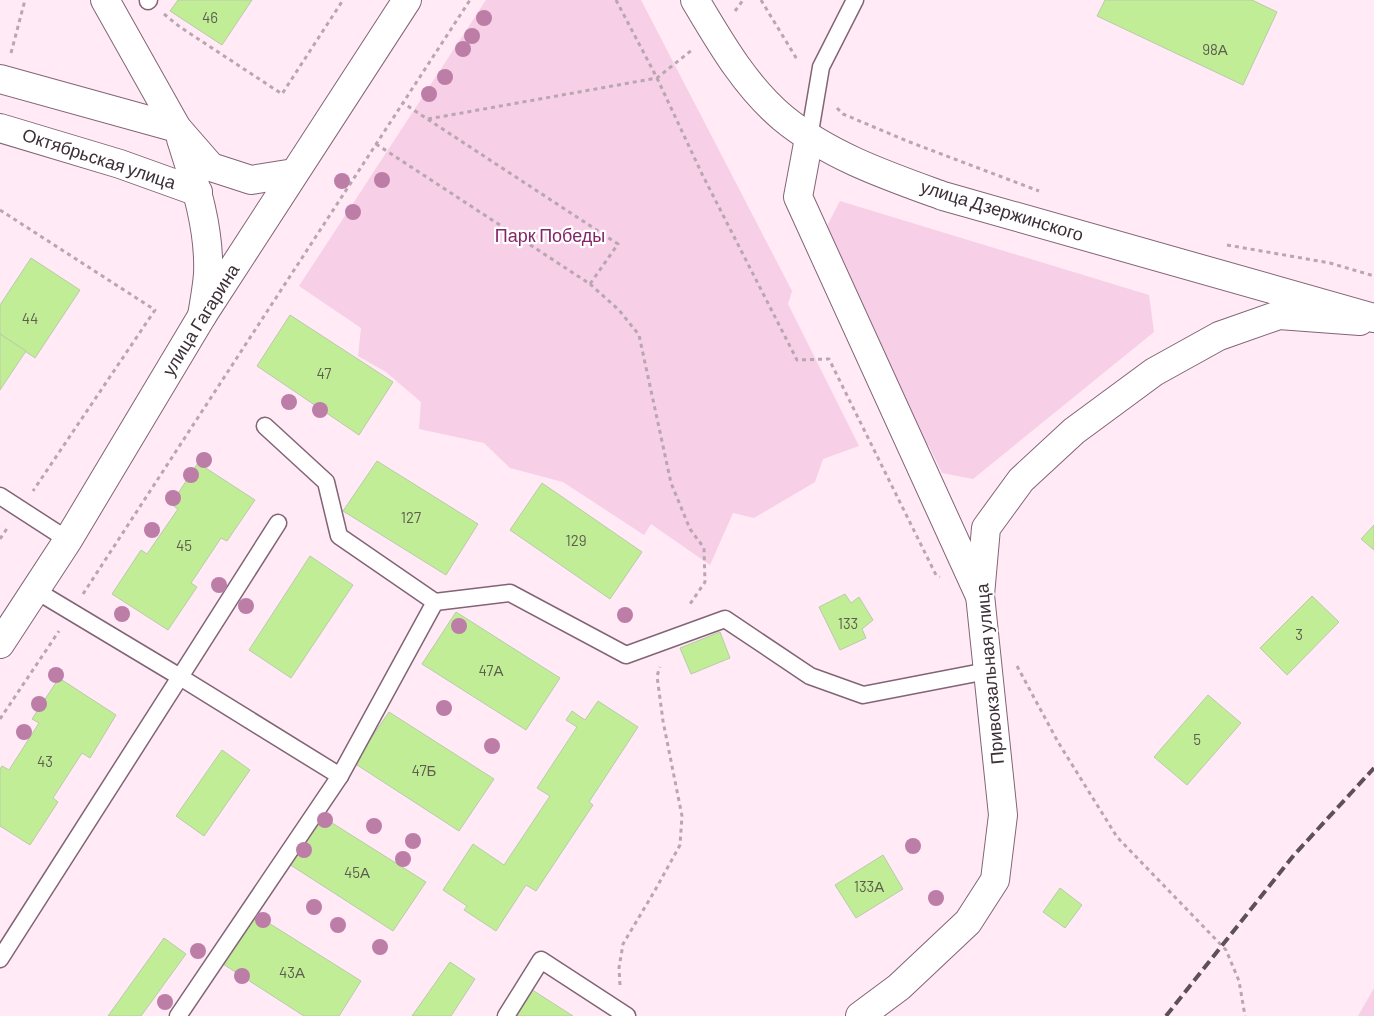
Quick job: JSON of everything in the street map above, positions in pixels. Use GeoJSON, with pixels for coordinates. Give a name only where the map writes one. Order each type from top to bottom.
{"type":"FeatureCollection","features":[{"type":"Feature","properties":{"kind":"street"},"geometry":{"type":"LineString","coordinates":[[105,0],[177,128],[210,167],[251,180],[294,173]]}},
{"type":"Feature","properties":{"kind":"street","name":"улица Гагарина"},"geometry":{"type":"LineString","coordinates":[[0,644],[68,540],[202,316],[407,0]]}},
{"type":"Feature","properties":{"kind":"street","name":"улица Дзержинского"},"geometry":{"type":"LineString","coordinates":[[695,0],[735,66],[782,117],[809,138],[877,172],[943,196],[1374,318]]}},
{"type":"Feature","properties":{"kind":"street"},"geometry":{"type":"LineString","coordinates":[[2,79],[177,128]]}},
{"type":"Feature","properties":{"kind":"street","name":"Октябрьская улица"},"geometry":{"type":"LineString","coordinates":[[0,128],[120,164],[198,192]]}},
{"type":"Feature","properties":{"kind":"street"},"geometry":{"type":"LineString","coordinates":[[177,128],[198,192],[206,238],[208,274],[202,316]]}},
{"type":"Feature","properties":{"kind":"street"},"geometry":{"type":"LineString","coordinates":[[809,138],[798,197],[980,595]]}},
{"type":"Feature","properties":{"kind":"street","name":"Привокзальная улица"},"geometry":{"type":"LineString","coordinates":[[860,1016],[899,987],[968,922],[995,880],[1003,815],[980,595],[986,528],[1021,480],[1074,430],[1154,372],[1219,336],[1279,315],[1374,322]]}},
{"type":"Feature","properties":{"kind":"lane"},"geometry":{"type":"LineString","coordinates":[[809,138],[821,67],[854,0]]}},
{"type":"Feature","properties":{"kind":"lane"},"geometry":{"type":"LineString","coordinates":[[265,426],[326,482],[339,536],[435,602],[510,593],[626,655],[725,619],[810,676],[863,695],[987,671]]}},
{"type":"Feature","properties":{"kind":"lane"},"geometry":{"type":"LineString","coordinates":[[0,496],[68,540]]}},
{"type":"Feature","properties":{"kind":"lane"},"geometry":{"type":"LineString","coordinates":[[0,959],[278,523]]}},
{"type":"Feature","properties":{"kind":"lane"},"geometry":{"type":"LineString","coordinates":[[35,590],[340,776]]}},
{"type":"Feature","properties":{"kind":"lane"},"geometry":{"type":"LineString","coordinates":[[178,1016],[340,776],[435,602]]}},
{"type":"Feature","properties":{"kind":"lane"},"geometry":{"type":"LineString","coordinates":[[506,1016],[541,960],[627,1016]]}},
{"type":"Feature","properties":{"kind":"path"},"geometry":{"type":"LineString","coordinates":[[2,79],[24,0]]}},
{"type":"Feature","properties":{"kind":"path"},"geometry":{"type":"LineString","coordinates":[[148,1],[180,27],[282,94],[343,0]]}},
{"type":"Feature","properties":{"kind":"path"},"geometry":{"type":"LineString","coordinates":[[0,719],[470,0]]}},
{"type":"Feature","properties":{"kind":"path"},"geometry":{"type":"LineString","coordinates":[[616,0],[657,78],[702,174],[797,360],[829,359],[936,575],[980,595]]}},
{"type":"Feature","properties":{"kind":"path"},"geometry":{"type":"LineString","coordinates":[[428,119],[657,78],[714,33],[743,0]]}},
{"type":"Feature","properties":{"kind":"path"},"geometry":{"type":"LineString","coordinates":[[761,0],[817,90],[843,114],[907,141],[1047,194]]}},
{"type":"Feature","properties":{"kind":"path"},"geometry":{"type":"LineString","coordinates":[[376,144],[590,284],[618,244],[403,102]]}},
{"type":"Feature","properties":{"kind":"path"},"geometry":{"type":"LineString","coordinates":[[0,210],[155,310],[0,539]]}},
{"type":"Feature","properties":{"kind":"path"},"geometry":{"type":"LineString","coordinates":[[1223,244],[1330,263],[1374,276]]}},
{"type":"Feature","properties":{"kind":"path"},"geometry":{"type":"LineString","coordinates":[[1014,660],[1058,742],[1117,837],[1226,950],[1239,981],[1245,1016]]}},
{"type":"Feature","properties":{"kind":"green space","name":"Парк Победы"},"geometry":{"type":"Polygon","coordinates":[[[486,0],[641,0],[792,291],[788,304],[859,446],[823,459],[815,482],[754,518],[733,513],[710,565],[651,524],[644,535],[563,482],[510,468],[484,443],[419,429],[421,402],[386,372],[358,356],[361,328],[299,286],[486,0]]]}},
{"type":"Feature","properties":{"kind":"green space"},"geometry":{"type":"Polygon","coordinates":[[[840,201],[1149,295],[1154,332],[973,479],[942,473],[929,446],[922,440],[825,230],[840,201]]]}},
{"type":"Feature","properties":{"kind":"green space"},"geometry":{"type":"Polygon","coordinates":[[[1374,988],[1374,1016],[1358,1016],[1374,988]]]}},
{"type":"Feature","properties":{"kind":"building"},"geometry":{"type":"Polygon","coordinates":[[[178,0],[252,0],[222,45],[170,11],[178,0]]]}},
{"type":"Feature","properties":{"kind":"building"},"geometry":{"type":"Polygon","coordinates":[[[1105,0],[1252,0],[1277,12],[1243,85],[1097,16],[1105,0]]]}},
{"type":"Feature","properties":{"kind":"building"},"geometry":{"type":"Polygon","coordinates":[[[31,258],[80,290],[35,358],[0,334],[0,305],[31,258]]]}},
{"type":"Feature","properties":{"kind":"building"},"geometry":{"type":"Polygon","coordinates":[[[290,315],[393,382],[359,435],[257,366],[290,315]]]}},
{"type":"Feature","properties":{"kind":"building"},"geometry":{"type":"Polygon","coordinates":[[[0,334],[26,351],[0,390],[0,334]]]}},
{"type":"Feature","properties":{"kind":"building"},"geometry":{"type":"Polygon","coordinates":[[[377,461],[478,524],[446,575],[343,511],[377,461]]]}},
{"type":"Feature","properties":{"kind":"building"},"geometry":{"type":"Polygon","coordinates":[[[198,463],[255,500],[227,541],[221,538],[191,583],[197,587],[168,630],[112,594],[141,550],[147,554],[178,509],[171,504],[198,463]]]}},
{"type":"Feature","properties":{"kind":"building"},"geometry":{"type":"Polygon","coordinates":[[[542,483],[642,552],[610,599],[510,530],[542,483]]]}},
{"type":"Feature","properties":{"kind":"building"},"geometry":{"type":"Polygon","coordinates":[[[1374,525],[1374,550],[1361,539],[1374,525]]]}},
{"type":"Feature","properties":{"kind":"building"},"geometry":{"type":"Polygon","coordinates":[[[310,556],[353,585],[291,678],[249,650],[310,556]]]}},
{"type":"Feature","properties":{"kind":"building"},"geometry":{"type":"Polygon","coordinates":[[[845,594],[851,603],[859,597],[873,620],[862,629],[866,638],[840,650],[819,607],[845,594]]]}},
{"type":"Feature","properties":{"kind":"building"},"geometry":{"type":"Polygon","coordinates":[[[1312,596],[1339,622],[1287,675],[1260,648],[1312,596]]]}},
{"type":"Feature","properties":{"kind":"building"},"geometry":{"type":"Polygon","coordinates":[[[456,612],[560,678],[526,730],[422,664],[456,612]]]}},
{"type":"Feature","properties":{"kind":"building"},"geometry":{"type":"Polygon","coordinates":[[[720,632],[730,658],[691,674],[680,648],[720,632]]]}},
{"type":"Feature","properties":{"kind":"building"},"geometry":{"type":"Polygon","coordinates":[[[59,678],[116,715],[90,758],[82,753],[53,798],[58,802],[30,845],[0,826],[0,769],[2,766],[9,770],[39,723],[32,719],[59,678]]]}},
{"type":"Feature","properties":{"kind":"building"},"geometry":{"type":"Polygon","coordinates":[[[1208,695],[1241,723],[1187,785],[1154,757],[1208,695]]]}},
{"type":"Feature","properties":{"kind":"building"},"geometry":{"type":"Polygon","coordinates":[[[598,701],[638,727],[589,802],[593,805],[536,891],[526,885],[496,931],[464,910],[467,906],[443,890],[473,844],[504,865],[550,796],[537,788],[577,727],[566,720],[572,711],[585,720],[598,701]]]}},
{"type":"Feature","properties":{"kind":"building"},"geometry":{"type":"Polygon","coordinates":[[[389,712],[494,779],[459,831],[354,763],[389,712]]]}},
{"type":"Feature","properties":{"kind":"building"},"geometry":{"type":"Polygon","coordinates":[[[222,750],[250,770],[204,836],[176,816],[222,750]]]}},
{"type":"Feature","properties":{"kind":"building"},"geometry":{"type":"Polygon","coordinates":[[[321,816],[426,882],[393,931],[289,864],[321,816]]]}},
{"type":"Feature","properties":{"kind":"building"},"geometry":{"type":"Polygon","coordinates":[[[883,855],[903,889],[856,918],[835,885],[883,855]]]}},
{"type":"Feature","properties":{"kind":"building"},"geometry":{"type":"Polygon","coordinates":[[[1060,888],[1082,905],[1065,928],[1043,912],[1060,888]]]}},
{"type":"Feature","properties":{"kind":"building"},"geometry":{"type":"Polygon","coordinates":[[[256,915],[361,981],[339,1016],[304,1016],[223,964],[256,915]]]}},
{"type":"Feature","properties":{"kind":"building"},"geometry":{"type":"Polygon","coordinates":[[[164,938],[186,954],[141,1016],[108,1016],[164,938]]]}},
{"type":"Feature","properties":{"kind":"building"},"geometry":{"type":"Polygon","coordinates":[[[450,962],[475,979],[451,1016],[412,1016],[450,962]]]}},
{"type":"Feature","properties":{"kind":"building"},"geometry":{"type":"Polygon","coordinates":[[[523,984],[573,1016],[502,1016],[523,984]]]}},
{"type":"Feature","properties":{"kind":"railway"},"geometry":{"type":"LineString","coordinates":[[1166,1016],[1294,855],[1374,768]]}}]}
